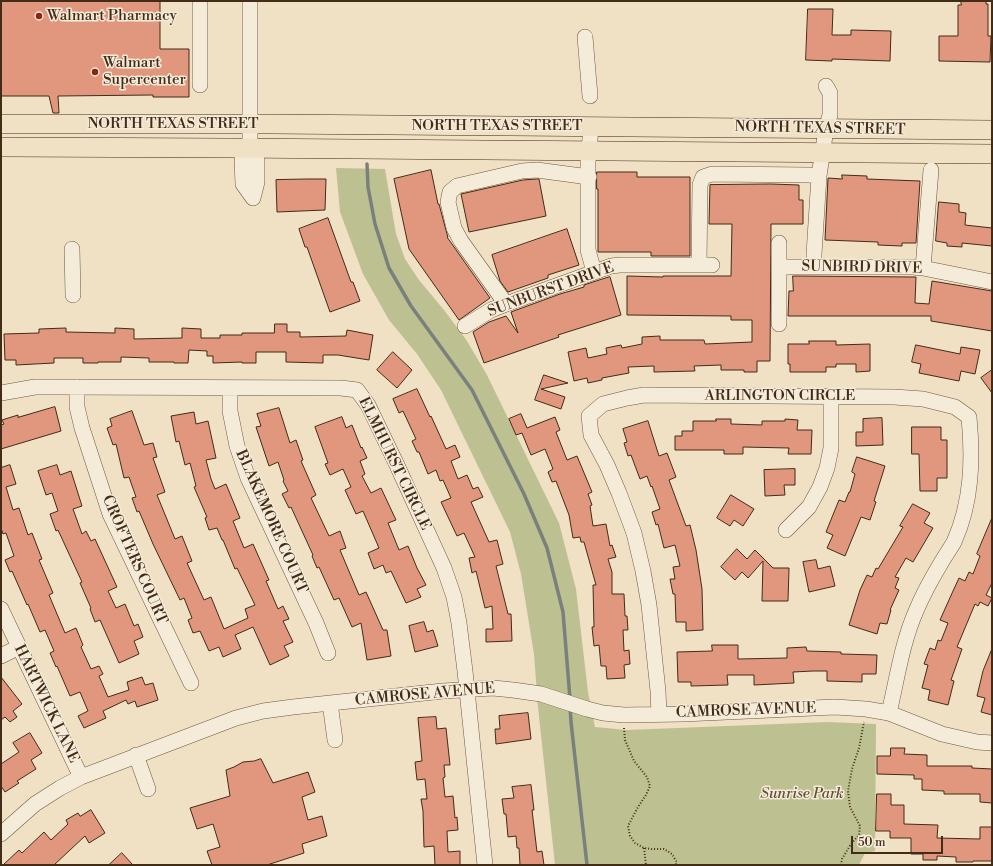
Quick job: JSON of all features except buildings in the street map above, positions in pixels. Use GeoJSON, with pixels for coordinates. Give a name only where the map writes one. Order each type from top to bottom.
{"type":"FeatureCollection","features":[{"type":"Feature","properties":{"kind":"main road","name":"NORTH TEXAS STREET"},"geometry":{"type":"LineString","coordinates":[[1,124],[250,124],[992,130]]}},
{"type":"Feature","properties":{"kind":"main road","name":"NORTH TEXAS STREET"},"geometry":{"type":"LineString","coordinates":[[1,147],[992,154]]}},
{"type":"Feature","properties":{"kind":"street"},"geometry":{"type":"LineString","coordinates":[[200,1],[200,85]]}},
{"type":"Feature","properties":{"kind":"street"},"geometry":{"type":"LineString","coordinates":[[250,1],[250,148]]}},
{"type":"Feature","properties":{"kind":"street"},"geometry":{"type":"LineString","coordinates":[[585,37],[590,96]]}},
{"type":"Feature","properties":{"kind":"street"},"geometry":{"type":"LineString","coordinates":[[591,127],[589,150],[588,250],[594,272]]}},
{"type":"Feature","properties":{"kind":"street"},"geometry":{"type":"LineString","coordinates":[[814,268],[819,176],[826,129]]}},
{"type":"Feature","properties":{"kind":"street"},"geometry":{"type":"LineString","coordinates":[[506,304],[460,241],[454,228],[448,202],[450,192],[457,186],[522,171],[537,170],[589,177]]}},
{"type":"Feature","properties":{"kind":"street"},"geometry":{"type":"LineString","coordinates":[[923,268],[931,170]]}},
{"type":"Feature","properties":{"kind":"street","name":"SUNBURST DRIVE"},"geometry":{"type":"LineString","coordinates":[[465,326],[491,310],[611,266],[705,265],[700,185],[703,177],[712,174],[819,176]]}},
{"type":"Feature","properties":{"kind":"street"},"geometry":{"type":"LineString","coordinates":[[779,243],[779,324]]}},
{"type":"Feature","properties":{"kind":"street"},"geometry":{"type":"LineString","coordinates":[[72,249],[73,295]]}},
{"type":"Feature","properties":{"kind":"street","name":"SUNBIRD DRIVE"},"geometry":{"type":"LineString","coordinates":[[779,267],[913,267],[992,282]]}},
{"type":"Feature","properties":{"kind":"street","name":"ELMHURST CIRCLE"},"geometry":{"type":"LineString","coordinates":[[1,393],[35,387],[342,388],[357,390],[368,405],[396,463],[444,568],[454,597],[460,623],[485,865]]}},
{"type":"Feature","properties":{"kind":"street","name":"CROFTERS COURT"},"geometry":{"type":"LineString","coordinates":[[76,387],[77,407],[82,428],[110,514],[191,683]]}},
{"type":"Feature","properties":{"kind":"street","name":"BLAKEMORE COURT"},"geometry":{"type":"LineString","coordinates":[[230,388],[230,411],[237,446],[248,478],[316,623],[328,653]]}},
{"type":"Feature","properties":{"kind":"street","name":"ARLINGTON CIRCLE"},"geometry":{"type":"LineString","coordinates":[[659,714],[658,691],[643,571],[634,533],[619,493],[607,465],[591,435],[589,416],[603,404],[644,395],[894,397],[923,399],[955,407],[969,417],[971,434],[970,484],[965,512],[954,542],[916,611],[904,644],[889,714]]}},
{"type":"Feature","properties":{"kind":"street"},"geometry":{"type":"LineString","coordinates":[[786,530],[810,507],[827,468],[831,448],[831,396]]}},
{"type":"Feature","properties":{"kind":"street","name":"HARTWICK LANE"},"geometry":{"type":"LineString","coordinates":[[1,609],[81,777]]}},
{"type":"Feature","properties":{"kind":"street"},"geometry":{"type":"LineString","coordinates":[[1,656],[19,647]]}},
{"type":"Feature","properties":{"kind":"street","name":"CAMROSE AVENUE"},"geometry":{"type":"LineString","coordinates":[[1,834],[35,804],[81,777],[236,718],[278,709],[467,690],[493,688],[541,694],[603,713],[624,715],[835,707],[866,709],[889,714],[942,734],[977,742],[992,743]]}},
{"type":"Feature","properties":{"kind":"street"},"geometry":{"type":"LineString","coordinates":[[330,703],[335,740]]}},
{"type":"Feature","properties":{"kind":"street"},"geometry":{"type":"LineString","coordinates":[[136,755],[148,789]]}},
{"type":"Feature","properties":{"kind":"path"},"geometry":{"type":"LineString","coordinates":[[841,865],[842,859],[851,844],[859,835],[860,826],[850,808],[848,791],[852,769],[859,748],[866,709]]}},
{"type":"Feature","properties":{"kind":"path"},"geometry":{"type":"LineString","coordinates":[[624,715],[625,740],[634,761],[647,777],[650,786],[628,826],[630,836],[636,843],[644,848],[664,849],[672,854],[676,861],[676,865]]}},
{"type":"Feature","properties":{"kind":"path"},"geometry":{"type":"LineString","coordinates":[[644,848],[646,865]]}},
{"type":"Feature","properties":{"kind":"green space","name":"Sunrise Park"},"geometry":{"type":"Polygon","coordinates":[[[336,168],[385,169],[396,234],[405,259],[419,280],[467,341],[487,375],[559,523],[576,589],[588,692],[595,727],[627,730],[828,722],[876,724],[875,851],[865,853],[859,865],[555,865],[538,707],[534,654],[521,574],[510,532],[441,390],[417,354],[389,320],[363,274],[340,212],[336,168]]]}},
{"type":"Feature","properties":{"kind":"waterway"},"geometry":{"type":"LineString","coordinates":[[367,164],[368,187],[375,224],[389,268],[411,306],[472,390],[524,494],[547,548],[563,612],[570,699]]}},
{"type":"Feature","properties":{"kind":"waterway"},"geometry":{"type":"LineString","coordinates":[[570,707],[587,865]]}},
{"type":"Feature","properties":{"kind":"place","name":"Walmart Pharmacy"},"geometry":{"type":"Point","coordinates":[39,16]}},
{"type":"Feature","properties":{"kind":"place","name":"Walmart Supercenter"},"geometry":{"type":"Point","coordinates":[95,72]}}]}
